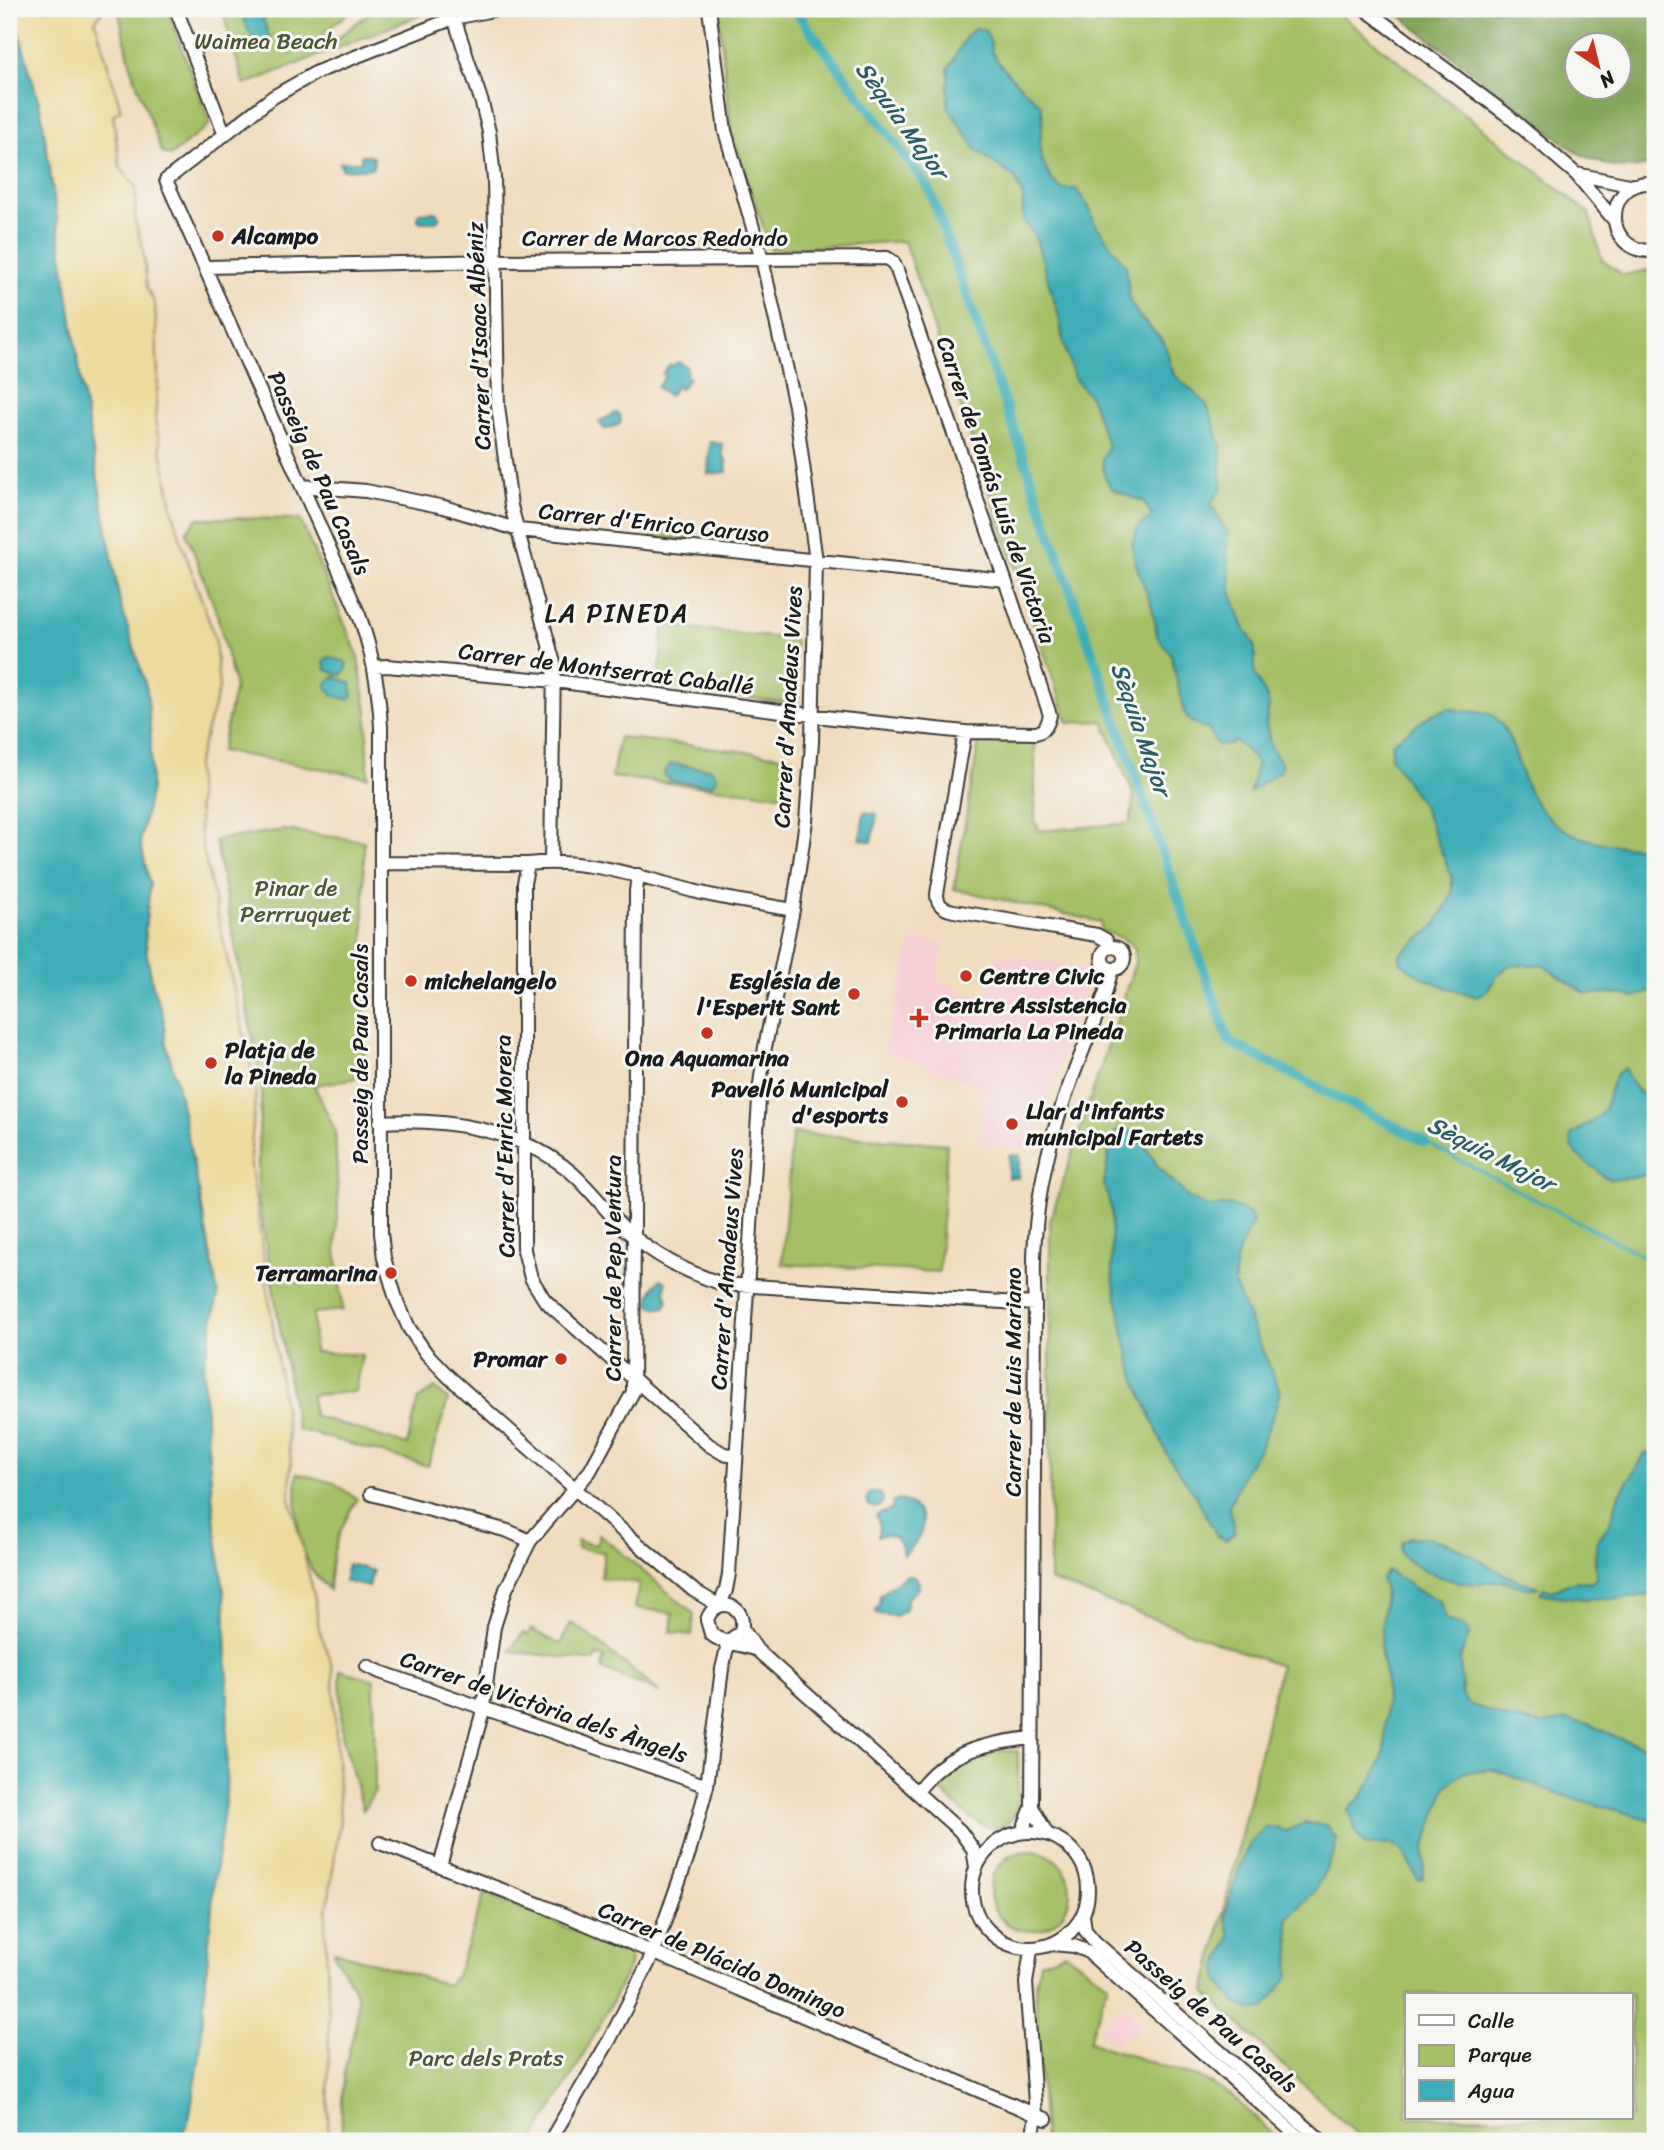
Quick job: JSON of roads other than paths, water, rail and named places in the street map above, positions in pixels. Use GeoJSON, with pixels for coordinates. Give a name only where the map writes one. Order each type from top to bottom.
{"type":"FeatureCollection","features":[{"type":"Feature","properties":{"kind":"street"},"geometry":{"type":"LineString","coordinates":[[176,9],[225,135],[273,97],[317,72],[454,18],[498,9]]}},
{"type":"Feature","properties":{"kind":"street","name":"Carrer d'Amadeus Vives"},"geometry":{"type":"LineString","coordinates":[[709,9],[725,131],[762,259],[795,406],[816,561],[813,715],[806,821],[793,909],[762,1070],[727,1585],[718,1606]]}},
{"type":"Feature","properties":{"kind":"street"},"geometry":{"type":"LineString","coordinates":[[1365,9],[1506,114],[1576,174],[1614,220],[1620,236],[1631,246],[1655,251]]}},
{"type":"Feature","properties":{"kind":"street","name":"Carrer d'Isaac Albéniz"},"geometry":{"type":"LineString","coordinates":[[454,18],[489,132],[494,178],[498,406],[511,506],[554,663],[551,861]]}},
{"type":"Feature","properties":{"kind":"street","name":"Passeig de Pau Casals"},"geometry":{"type":"LineString","coordinates":[[225,135],[166,180],[359,615],[374,667],[381,727],[381,1210],[384,1258],[396,1299],[409,1328],[426,1353],[447,1376],[575,1489],[698,1593],[718,1606]]}},
{"type":"Feature","properties":{"kind":"street"},"geometry":{"type":"LineString","coordinates":[[1576,174],[1634,186]]}},
{"type":"Feature","properties":{"kind":"street"},"geometry":{"type":"LineString","coordinates":[[1614,220],[1621,196],[1634,186],[1655,183]]}},
{"type":"Feature","properties":{"kind":"street","name":"Carrer de Marcos Redondo"},"geometry":{"type":"LineString","coordinates":[[205,267],[878,257],[893,262]]}},
{"type":"Feature","properties":{"kind":"street","name":"Carrer de Tomás Luis de Victoria"},"geometry":{"type":"LineString","coordinates":[[893,262],[1050,715],[1042,732]]}},
{"type":"Feature","properties":{"kind":"street","name":"Carrer d'Enrico Caruso"},"geometry":{"type":"LineString","coordinates":[[302,486],[366,491],[444,507],[519,530],[1005,580]]}},
{"type":"Feature","properties":{"kind":"street","name":"Carrer de Montserrat Caballé"},"geometry":{"type":"LineString","coordinates":[[374,667],[555,681],[965,732],[1042,732]]}},
{"type":"Feature","properties":{"kind":"street","name":"Carrer de Luis Mariano"},"geometry":{"type":"LineString","coordinates":[[965,732],[937,894],[940,905],[944,909],[954,911],[1097,935],[1106,940],[1110,947],[1102,953],[1101,960],[1105,967],[1112,969],[1052,1139],[1036,1232],[1033,1283],[1032,1807],[1022,1832]]}},
{"type":"Feature","properties":{"kind":"street"},"geometry":{"type":"LineString","coordinates":[[381,863],[528,864],[551,861],[638,875],[700,893],[793,909]]}},
{"type":"Feature","properties":{"kind":"street","name":"Carrer d'Enric Morera"},"geometry":{"type":"LineString","coordinates":[[528,864],[524,883],[524,1250],[531,1278],[547,1303],[709,1445],[724,1454],[736,1456]]}},
{"type":"Feature","properties":{"kind":"street","name":"Carrer de Pep Ventura"},"geometry":{"type":"LineString","coordinates":[[440,1866],[483,1709],[497,1614],[512,1575],[530,1541],[596,1461],[632,1392],[635,905],[638,875]]}},
{"type":"Feature","properties":{"kind":"street"},"geometry":{"type":"LineString","coordinates":[[380,1122],[454,1125],[524,1142],[571,1172],[634,1237],[666,1259],[723,1284],[1035,1304]]}},
{"type":"Feature","properties":{"kind":"street"},"geometry":{"type":"LineString","coordinates":[[371,1494],[508,1531],[530,1541]]}},
{"type":"Feature","properties":{"kind":"street"},"geometry":{"type":"LineString","coordinates":[[698,1593],[714,1594],[727,1585]]}},
{"type":"Feature","properties":{"kind":"street","name":"Carrer d'Amadeus Vives"},"geometry":{"type":"LineString","coordinates":[[727,1585],[734,1607]]}},
{"type":"Feature","properties":{"kind":"street","name":"Passeig de Pau Casals"},"geometry":{"type":"LineString","coordinates":[[698,1593],[707,1620]]}},
{"type":"Feature","properties":{"kind":"street"},"geometry":{"type":"LineString","coordinates":[[752,1648],[723,1640],[708,1630],[707,1620],[712,1610],[718,1606],[734,1607],[742,1616],[742,1628],[752,1648],[960,1831],[973,1849],[976,1867]]}},
{"type":"Feature","properties":{"kind":"street"},"geometry":{"type":"LineString","coordinates":[[723,1640],[737,1636],[742,1628]]}},
{"type":"Feature","properties":{"kind":"street"},"geometry":{"type":"LineString","coordinates":[[550,2141],[610,2039],[653,1954],[689,1853],[707,1786],[724,1663],[723,1640]]}},
{"type":"Feature","properties":{"kind":"street"},"geometry":{"type":"LineString","coordinates":[[724,1663],[752,1648]]}},
{"type":"Feature","properties":{"kind":"street","name":"Carrer de Victòria dels Àngels"},"geometry":{"type":"LineString","coordinates":[[368,1666],[483,1709],[707,1786]]}},
{"type":"Feature","properties":{"kind":"street"},"geometry":{"type":"LineString","coordinates":[[917,1793],[930,1776],[949,1760],[989,1744],[1032,1738]]}},
{"type":"Feature","properties":{"kind":"street","name":"Carrer de Luis Mariano"},"geometry":{"type":"LineString","coordinates":[[1032,1807],[1047,1834]]}},
{"type":"Feature","properties":{"kind":"street"},"geometry":{"type":"LineString","coordinates":[[960,1831],[997,1843]]}},
{"type":"Feature","properties":{"kind":"street"},"geometry":{"type":"LineString","coordinates":[[1022,1832],[1047,1834],[1065,1843],[1079,1857],[1087,1876],[1088,1896],[1083,1915],[1075,1927],[1052,1944],[1031,1950],[1011,1947],[982,1924],[972,1900],[976,1867],[984,1854],[1009,1836],[1022,1832]]}},
{"type":"Feature","properties":{"kind":"street","name":"Carrer de Plácido Domingo"},"geometry":{"type":"LineString","coordinates":[[380,1843],[541,1905],[1041,2117]]}},
{"type":"Feature","properties":{"kind":"street","name":"Passeig de Pau Casals"},"geometry":{"type":"LineString","coordinates":[[1083,1915],[1085,1930],[1095,1942],[1322,2141]]}},
{"type":"Feature","properties":{"kind":"street","name":"Passeig de Pau Casals"},"geometry":{"type":"LineString","coordinates":[[1052,1944],[1074,1946],[1087,1951],[1303,2141]]}},
{"type":"Feature","properties":{"kind":"street"},"geometry":{"type":"LineString","coordinates":[[1031,1950],[1026,1983],[1041,2117],[1032,2141]]}},
{"type":"Feature","properties":{"kind":"water"},"geometry":{"type":"Polygon","coordinates":[[[9,9],[12,9],[41,110],[82,390],[120,603],[147,690],[151,788],[140,841],[150,885],[145,929],[147,955],[153,987],[163,1015],[166,1044],[177,1083],[218,1295],[203,1371],[214,1517],[225,1599],[228,1693],[226,1795],[214,1881],[199,2062],[189,2120],[180,2141],[9,2141],[9,9]]]}},
{"type":"Feature","properties":{"kind":"water"},"geometry":{"type":"Polygon","coordinates":[[[260,9],[270,39],[257,43],[242,15],[260,9]]]}},
{"type":"Feature","properties":{"kind":"water"},"geometry":{"type":"Polygon","coordinates":[[[976,28],[984,30],[990,39],[992,52],[999,63],[1041,105],[1041,158],[1050,178],[1062,189],[1076,189],[1090,209],[1094,222],[1126,266],[1130,302],[1164,342],[1174,375],[1206,403],[1216,429],[1221,448],[1222,487],[1211,504],[1228,534],[1231,591],[1244,628],[1255,645],[1255,675],[1269,706],[1266,723],[1271,747],[1282,764],[1279,772],[1250,792],[1257,764],[1246,750],[1234,741],[1229,745],[1217,745],[1209,730],[1191,722],[1184,712],[1171,655],[1157,636],[1152,607],[1135,562],[1132,543],[1139,526],[1152,516],[1144,502],[1112,489],[1105,477],[1102,459],[1108,447],[1091,398],[1074,378],[1036,239],[1023,220],[1023,197],[1015,178],[976,150],[948,107],[948,69],[967,35],[976,28]]]}},
{"type":"Feature","properties":{"kind":"water"},"geometry":{"type":"Polygon","coordinates":[[[362,155],[374,157],[373,168],[343,170],[339,163],[360,162],[362,155]]]}},
{"type":"Feature","properties":{"kind":"water"},"geometry":{"type":"Polygon","coordinates":[[[436,212],[440,217],[436,222],[418,220],[419,213],[436,212]]]}},
{"type":"Feature","properties":{"kind":"water"},"geometry":{"type":"Polygon","coordinates":[[[677,362],[687,368],[686,376],[689,378],[680,389],[677,386],[669,396],[657,387],[670,364],[673,366],[677,362]]]}},
{"type":"Feature","properties":{"kind":"water"},"geometry":{"type":"Polygon","coordinates":[[[615,413],[619,414],[619,425],[605,429],[599,422],[615,413]]]}},
{"type":"Feature","properties":{"kind":"water"},"geometry":{"type":"Polygon","coordinates":[[[710,442],[722,444],[727,472],[708,474],[710,442]]]}},
{"type":"Feature","properties":{"kind":"water"},"geometry":{"type":"Polygon","coordinates":[[[329,657],[346,662],[347,669],[341,675],[326,670],[324,661],[329,657]]]}},
{"type":"Feature","properties":{"kind":"water"},"geometry":{"type":"Polygon","coordinates":[[[335,677],[351,683],[353,696],[348,700],[332,695],[327,689],[326,684],[335,677]]]}},
{"type":"Feature","properties":{"kind":"water"},"geometry":{"type":"Polygon","coordinates":[[[1449,708],[1487,713],[1496,718],[1510,740],[1535,802],[1562,828],[1596,841],[1655,849],[1655,990],[1635,997],[1612,993],[1586,994],[1542,965],[1523,965],[1508,966],[1496,977],[1488,990],[1478,997],[1426,979],[1400,961],[1400,954],[1435,926],[1452,894],[1452,877],[1422,805],[1391,758],[1392,743],[1432,714],[1449,708]]]}},
{"type":"Feature","properties":{"kind":"water"},"geometry":{"type":"Polygon","coordinates":[[[671,764],[712,769],[717,778],[711,785],[671,781],[664,772],[671,764]]]}},
{"type":"Feature","properties":{"kind":"water"},"geometry":{"type":"Polygon","coordinates":[[[864,812],[877,814],[872,842],[860,839],[864,812]]]}},
{"type":"Feature","properties":{"kind":"water"},"geometry":{"type":"Polygon","coordinates":[[[1624,1068],[1636,1089],[1655,1104],[1655,1171],[1616,1179],[1605,1177],[1578,1156],[1571,1142],[1571,1135],[1603,1112],[1613,1080],[1624,1068]]]}},
{"type":"Feature","properties":{"kind":"water"},"geometry":{"type":"Polygon","coordinates":[[[1120,1127],[1141,1140],[1160,1169],[1190,1199],[1208,1207],[1232,1205],[1250,1214],[1253,1222],[1239,1250],[1235,1266],[1235,1286],[1280,1391],[1259,1450],[1246,1468],[1229,1506],[1235,1533],[1226,1540],[1217,1536],[1194,1493],[1167,1455],[1136,1381],[1126,1344],[1112,1273],[1111,1208],[1104,1185],[1108,1156],[1114,1135],[1120,1127]]]}},
{"type":"Feature","properties":{"kind":"water"},"geometry":{"type":"Polygon","coordinates":[[[1009,1155],[1020,1156],[1018,1178],[1008,1178],[1009,1155]]]}},
{"type":"Feature","properties":{"kind":"water"},"geometry":{"type":"Polygon","coordinates":[[[661,1279],[666,1282],[668,1301],[665,1307],[657,1308],[650,1304],[650,1299],[661,1279]]]}},
{"type":"Feature","properties":{"kind":"water"},"geometry":{"type":"Polygon","coordinates":[[[1646,1453],[1655,1454],[1655,1594],[1598,1599],[1540,1593],[1544,1588],[1552,1590],[1576,1581],[1591,1583],[1596,1578],[1597,1542],[1610,1522],[1619,1495],[1646,1453]]]}},
{"type":"Feature","properties":{"kind":"water"},"geometry":{"type":"Polygon","coordinates":[[[875,1492],[881,1494],[881,1506],[875,1508],[869,1506],[867,1500],[869,1494],[875,1492]]]}},
{"type":"Feature","properties":{"kind":"water"},"geometry":{"type":"Polygon","coordinates":[[[897,1499],[916,1509],[922,1523],[917,1539],[903,1555],[896,1538],[878,1536],[879,1524],[876,1515],[892,1509],[897,1499]]]}},
{"type":"Feature","properties":{"kind":"water"},"geometry":{"type":"Polygon","coordinates":[[[1411,1537],[1453,1545],[1512,1578],[1538,1587],[1524,1588],[1502,1581],[1466,1583],[1434,1574],[1415,1565],[1400,1553],[1401,1543],[1411,1537]]]}},
{"type":"Feature","properties":{"kind":"water"},"geometry":{"type":"Polygon","coordinates":[[[348,1564],[373,1571],[368,1587],[344,1581],[348,1564]]]}},
{"type":"Feature","properties":{"kind":"water"},"geometry":{"type":"Polygon","coordinates":[[[1387,1571],[1416,1590],[1440,1601],[1445,1619],[1465,1626],[1469,1635],[1460,1659],[1462,1694],[1467,1703],[1501,1716],[1525,1721],[1543,1724],[1568,1720],[1589,1724],[1655,1751],[1655,1821],[1568,1797],[1495,1770],[1480,1770],[1462,1773],[1446,1786],[1425,1847],[1423,1879],[1418,1880],[1405,1854],[1395,1846],[1367,1846],[1358,1836],[1348,1810],[1361,1797],[1375,1775],[1385,1751],[1386,1681],[1380,1648],[1385,1591],[1381,1580],[1387,1571]]]}},
{"type":"Feature","properties":{"kind":"water"},"geometry":{"type":"Polygon","coordinates":[[[905,1576],[916,1577],[919,1586],[907,1600],[904,1611],[895,1616],[877,1614],[880,1595],[905,1576]]]}},
{"type":"Feature","properties":{"kind":"water"},"geometry":{"type":"Polygon","coordinates":[[[1306,1823],[1327,1825],[1336,1838],[1335,1851],[1315,1891],[1288,1918],[1289,1976],[1264,2009],[1253,2010],[1236,2003],[1219,1982],[1217,1968],[1230,1937],[1225,1915],[1250,1843],[1266,1826],[1286,1831],[1306,1823]]]}},
{"type":"Feature","properties":{"kind":"waterway","name":"Sèquia Major"},"geometry":{"type":"LineString","coordinates":[[794,9],[929,188],[1229,1042],[1425,1142]]}},
{"type":"Feature","properties":{"kind":"waterway","name":"Sèquia Major"},"geometry":{"type":"LineString","coordinates":[[1425,1142],[1655,1262]]}},
{"type":"Feature","properties":{"kind":"place","name":"Alcampo"},"geometry":{"type":"Point","coordinates":[218,236]}},
{"type":"Feature","properties":{"kind":"place","name":"Centre Civic"},"geometry":{"type":"Point","coordinates":[966,976]}},
{"type":"Feature","properties":{"kind":"place","name":"michelangelo"},"geometry":{"type":"Point","coordinates":[411,981]}},
{"type":"Feature","properties":{"kind":"place","name":"Església de l'Esperit Sant"},"geometry":{"type":"Point","coordinates":[854,994]}},
{"type":"Feature","properties":{"kind":"place","name":"Centre Assistencia Primaria La Pineda"},"geometry":{"type":"Point","coordinates":[919,1018]}},
{"type":"Feature","properties":{"kind":"place","name":"Ona Aquamarina"},"geometry":{"type":"Point","coordinates":[707,1033]}},
{"type":"Feature","properties":{"kind":"place","name":"Platja de la Pineda"},"geometry":{"type":"Point","coordinates":[211,1063]}},
{"type":"Feature","properties":{"kind":"place","name":"Pavelló Municipal d'esports"},"geometry":{"type":"Point","coordinates":[902,1102]}},
{"type":"Feature","properties":{"kind":"place","name":"Llar d'infants municipal Fartets"},"geometry":{"type":"Point","coordinates":[1012,1124]}},
{"type":"Feature","properties":{"kind":"place","name":"Terramarina"},"geometry":{"type":"Point","coordinates":[391,1273]}},
{"type":"Feature","properties":{"kind":"place","name":"Promar"},"geometry":{"type":"Point","coordinates":[561,1359]}},
{"type":"Feature","properties":{"kind":"district","name":"LA PINEDA"},"geometry":{"type":"Point","coordinates":[617,613]}},
{"type":"Feature","properties":{"kind":"park label","name":"Waimea Beach"},"geometry":{"type":"Point","coordinates":[266,41]}},
{"type":"Feature","properties":{"kind":"park label","name":"Pinar de Perrruquet"},"geometry":{"type":"Point","coordinates":[296,901]}},
{"type":"Feature","properties":{"kind":"park label","name":"Parc dels Prats"},"geometry":{"type":"Point","coordinates":[486,2058]}}]}
